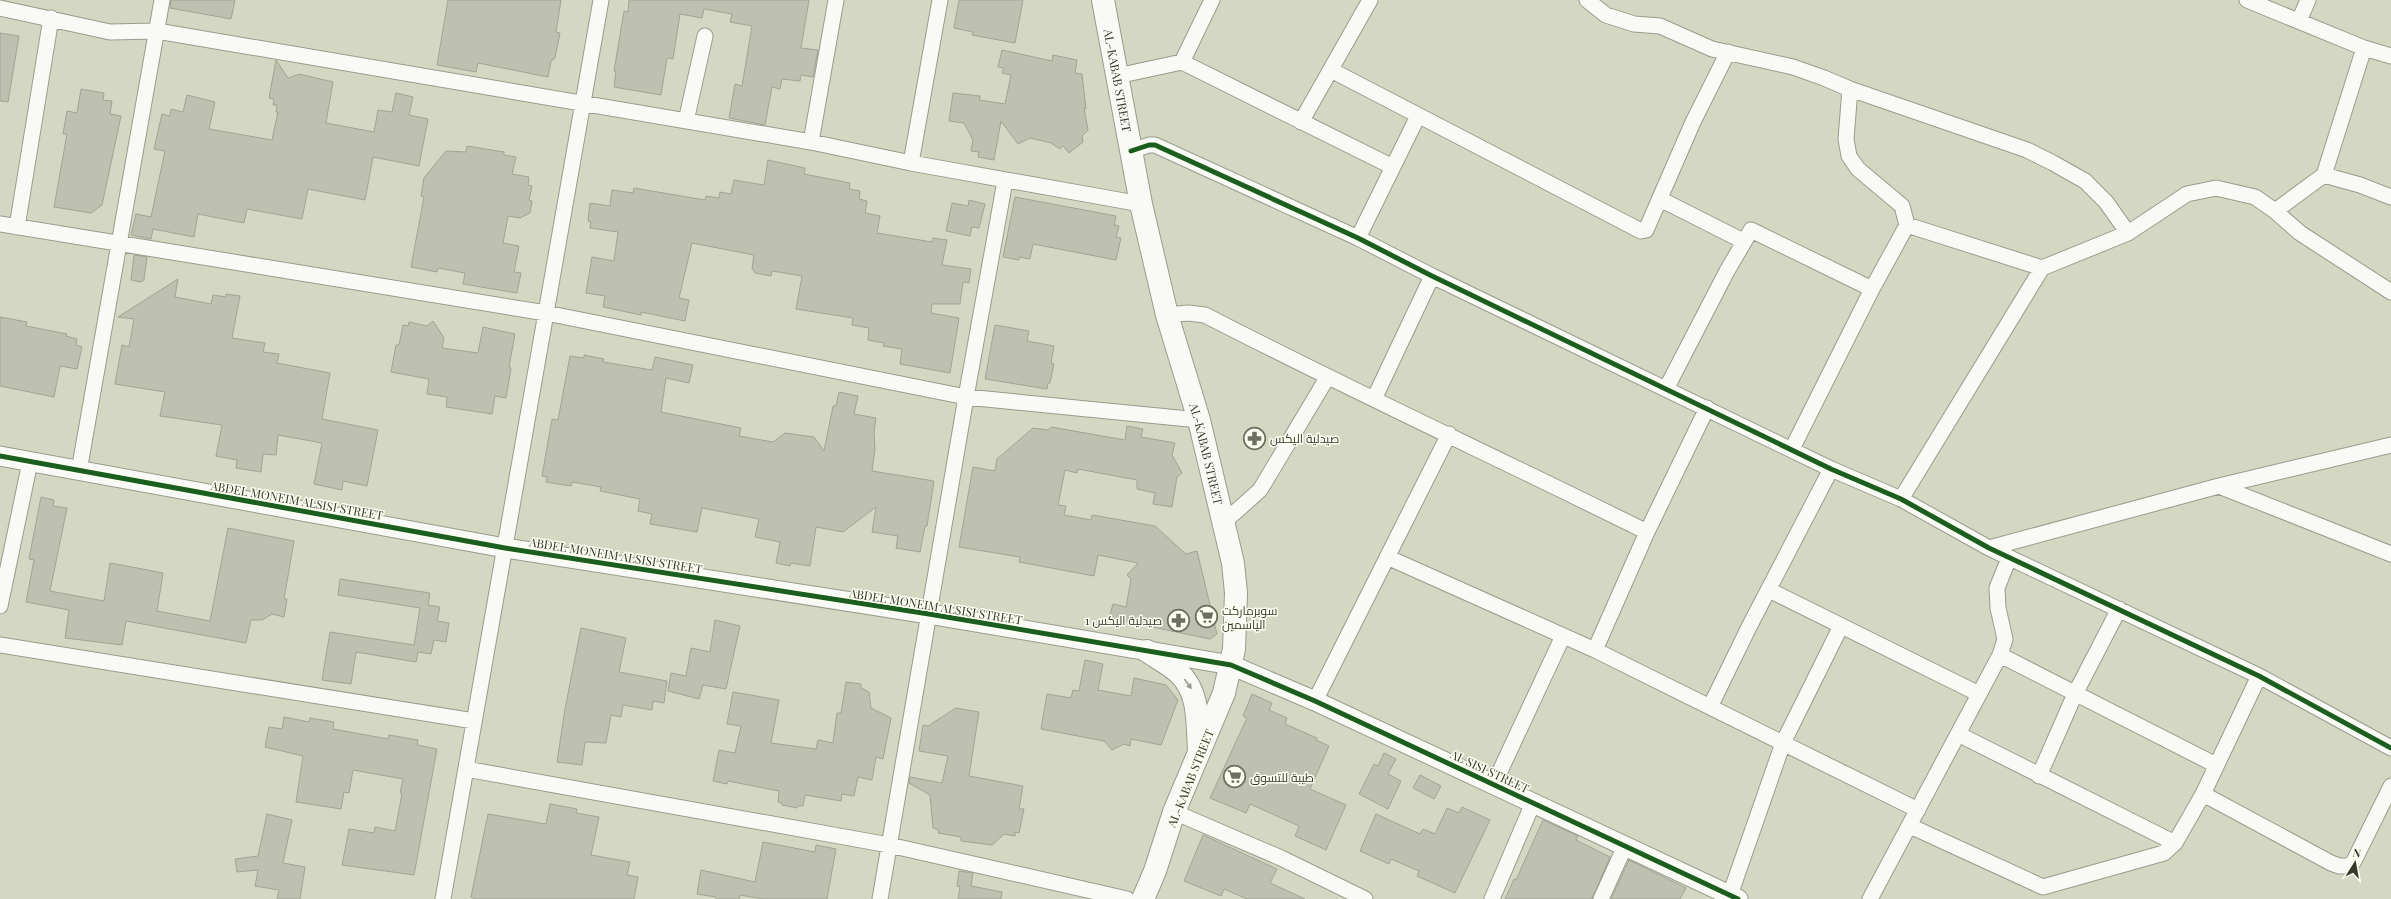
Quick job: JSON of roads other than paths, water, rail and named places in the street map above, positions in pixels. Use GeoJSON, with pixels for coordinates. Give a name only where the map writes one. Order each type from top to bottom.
{"type":"FeatureCollection","features":[{"type":"Feature","properties":{"kind":"main road","name":"AL-KABAB STREET"},"geometry":{"type":"LineString","coordinates":[[1103,0],[1141,204],[1167,316],[1199,420],[1233,563],[1236,593],[1236,618],[1231,665],[1224,694],[1174,812],[1156,870],[1143,899]]}},
{"type":"Feature","properties":{"kind":"main road"},"geometry":{"type":"LineString","coordinates":[[1147,651],[1180,673],[1193,692],[1197,710],[1199,754]]}},
{"type":"Feature","properties":{"kind":"street"},"geometry":{"type":"LineString","coordinates":[[79,471],[162,0]]}},
{"type":"Feature","properties":{"kind":"street"},"geometry":{"type":"LineString","coordinates":[[443,899],[601,0]]}},
{"type":"Feature","properties":{"kind":"street"},"geometry":{"type":"LineString","coordinates":[[811,142],[836,0]]}},
{"type":"Feature","properties":{"kind":"street"},"geometry":{"type":"LineString","coordinates":[[911,164],[940,0]]}},
{"type":"Feature","properties":{"kind":"street"},"geometry":{"type":"LineString","coordinates":[[1182,62],[1212,0]]}},
{"type":"Feature","properties":{"kind":"street"},"geometry":{"type":"LineString","coordinates":[[1301,122],[1370,0]]}},
{"type":"Feature","properties":{"kind":"street"},"geometry":{"type":"LineString","coordinates":[[1587,0],[1606,15],[1634,24],[1660,26],[1707,47],[1793,67],[1850,89],[2027,150],[2085,181],[2106,202],[2128,233]]}},
{"type":"Feature","properties":{"kind":"street"},"geometry":{"type":"LineString","coordinates":[[2247,0],[2364,48],[2391,56]]}},
{"type":"Feature","properties":{"kind":"street"},"geometry":{"type":"LineString","coordinates":[[2299,22],[2308,0]]}},
{"type":"Feature","properties":{"kind":"street"},"geometry":{"type":"LineString","coordinates":[[0,8],[110,32],[157,30],[811,142],[911,164],[1141,204]]}},
{"type":"Feature","properties":{"kind":"street"},"geometry":{"type":"LineString","coordinates":[[17,227],[51,18]]}},
{"type":"Feature","properties":{"kind":"street"},"geometry":{"type":"LineString","coordinates":[[686,121],[705,36]]}},
{"type":"Feature","properties":{"kind":"street"},"geometry":{"type":"LineString","coordinates":[[2275,211],[2324,175],[2364,48]]}},
{"type":"Feature","properties":{"kind":"street"},"geometry":{"type":"LineString","coordinates":[[1331,70],[1642,231],[1648,228],[1693,122],[1728,52]]}},
{"type":"Feature","properties":{"kind":"street"},"geometry":{"type":"LineString","coordinates":[[1118,76],[1182,62],[1393,167]]}},
{"type":"Feature","properties":{"kind":"street"},"geometry":{"type":"LineString","coordinates":[[1792,449],[1872,289],[1907,225],[1902,206],[1858,169],[1849,156],[1846,139],[1850,89]]}},
{"type":"Feature","properties":{"kind":"street"},"geometry":{"type":"LineString","coordinates":[[1358,238],[1418,116]]}},
{"type":"Feature","properties":{"kind":"street"},"geometry":{"type":"LineString","coordinates":[[1131,151],[1149,144],[1154,145],[1358,238],[1432,276],[1831,469],[1902,500],[2009,558],[2259,676],[2391,748]]}},
{"type":"Feature","properties":{"kind":"street"},"geometry":{"type":"LineString","coordinates":[[2324,175],[2360,185],[2391,197]]}},
{"type":"Feature","properties":{"kind":"street"},"geometry":{"type":"LineString","coordinates":[[880,899],[928,614],[1005,181]]}},
{"type":"Feature","properties":{"kind":"street"},"geometry":{"type":"LineString","coordinates":[[1902,500],[2042,268],[2128,233],[2187,194],[2216,188],[2255,197],[2275,211],[2300,233],[2391,292]]}},
{"type":"Feature","properties":{"kind":"street"},"geometry":{"type":"LineString","coordinates":[[1660,199],[1743,241]]}},
{"type":"Feature","properties":{"kind":"street"},"geometry":{"type":"LineString","coordinates":[[0,224],[546,313],[966,397],[1199,420]]}},
{"type":"Feature","properties":{"kind":"street"},"geometry":{"type":"LineString","coordinates":[[1907,225],[2042,268]]}},
{"type":"Feature","properties":{"kind":"street"},"geometry":{"type":"LineString","coordinates":[[1666,388],[1748,232],[1756,231],[1872,289]]}},
{"type":"Feature","properties":{"kind":"street"},"geometry":{"type":"LineString","coordinates":[[1374,399],[1432,276]]}},
{"type":"Feature","properties":{"kind":"street"},"geometry":{"type":"LineString","coordinates":[[1167,316],[1188,313],[1205,315],[1327,378],[1449,434],[1647,532]]}},
{"type":"Feature","properties":{"kind":"street"},"geometry":{"type":"LineString","coordinates":[[1223,523],[1260,490],[1327,378]]}},
{"type":"Feature","properties":{"kind":"street"},"geometry":{"type":"LineString","coordinates":[[1595,650],[1647,532],[1707,408]]}},
{"type":"Feature","properties":{"kind":"street"},"geometry":{"type":"LineString","coordinates":[[1315,701],[1449,434]]}},
{"type":"Feature","properties":{"kind":"street"},"geometry":{"type":"LineString","coordinates":[[1989,548],[2219,486],[2391,445]]}},
{"type":"Feature","properties":{"kind":"street","name":"ABDEL MONEIM ALSISI STREET"},"geometry":{"type":"LineString","coordinates":[[0,456],[505,548],[928,614],[1231,665]]}},
{"type":"Feature","properties":{"kind":"street"},"geometry":{"type":"LineString","coordinates":[[0,606],[30,462]]}},
{"type":"Feature","properties":{"kind":"street"},"geometry":{"type":"LineString","coordinates":[[1710,707],[1748,627],[1769,590],[1831,469]]}},
{"type":"Feature","properties":{"kind":"street"},"geometry":{"type":"LineString","coordinates":[[2219,486],[2391,554]]}},
{"type":"Feature","properties":{"kind":"street"},"geometry":{"type":"LineString","coordinates":[[1387,556],[1595,650],[1918,810]]}},
{"type":"Feature","properties":{"kind":"street"},"geometry":{"type":"LineString","coordinates":[[1870,899],[2000,655],[2005,639],[1998,608],[1997,588],[2009,558]]}},
{"type":"Feature","properties":{"kind":"street"},"geometry":{"type":"LineString","coordinates":[[1769,590],[1979,694]]}},
{"type":"Feature","properties":{"kind":"street"},"geometry":{"type":"LineString","coordinates":[[2039,776],[2075,694],[2119,609]]}},
{"type":"Feature","properties":{"kind":"street"},"geometry":{"type":"LineString","coordinates":[[1734,897],[1783,743],[1841,626]]}},
{"type":"Feature","properties":{"kind":"street"},"geometry":{"type":"LineString","coordinates":[[1494,784],[1563,636]]}},
{"type":"Feature","properties":{"kind":"street"},"geometry":{"type":"LineString","coordinates":[[0,645],[474,721]]}},
{"type":"Feature","properties":{"kind":"street"},"geometry":{"type":"LineString","coordinates":[[2000,655],[2216,765]]}},
{"type":"Feature","properties":{"kind":"street","name":"AL SISI STREET"},"geometry":{"type":"LineString","coordinates":[[1231,665],[1315,701],[1734,897]]}},
{"type":"Feature","properties":{"kind":"street"},"geometry":{"type":"LineString","coordinates":[[1910,826],[2043,888],[2164,853],[2175,843],[2203,794],[2259,676]]}},
{"type":"Feature","properties":{"kind":"street"},"geometry":{"type":"LineString","coordinates":[[1958,734],[2175,843]]}},
{"type":"Feature","properties":{"kind":"street"},"geometry":{"type":"LineString","coordinates":[[466,769],[889,845],[1127,899]]}},
{"type":"Feature","properties":{"kind":"street"},"geometry":{"type":"LineString","coordinates":[[2203,794],[2331,863],[2345,867],[2350,866],[2354,861],[2391,786]]}},
{"type":"Feature","properties":{"kind":"street"},"geometry":{"type":"LineString","coordinates":[[1492,899],[1533,803]]}},
{"type":"Feature","properties":{"kind":"street"},"geometry":{"type":"LineString","coordinates":[[1174,812],[1281,858],[1365,899]]}},
{"type":"Feature","properties":{"kind":"street"},"geometry":{"type":"LineString","coordinates":[[1601,899],[1625,846]]}},
{"type":"Feature","properties":{"kind":"place","name":"صيدلية اليكس"},"geometry":{"type":"Point","coordinates":[1254,438]}},
{"type":"Feature","properties":{"kind":"place","name":"سوبرماركت الياسمين"},"geometry":{"type":"Point","coordinates":[1207,617]}},
{"type":"Feature","properties":{"kind":"place","name":"صيدلية اليكس 1"},"geometry":{"type":"Point","coordinates":[1178,620]}},
{"type":"Feature","properties":{"kind":"place","name":"طيبة للتسوق"},"geometry":{"type":"Point","coordinates":[1234,777]}}]}
